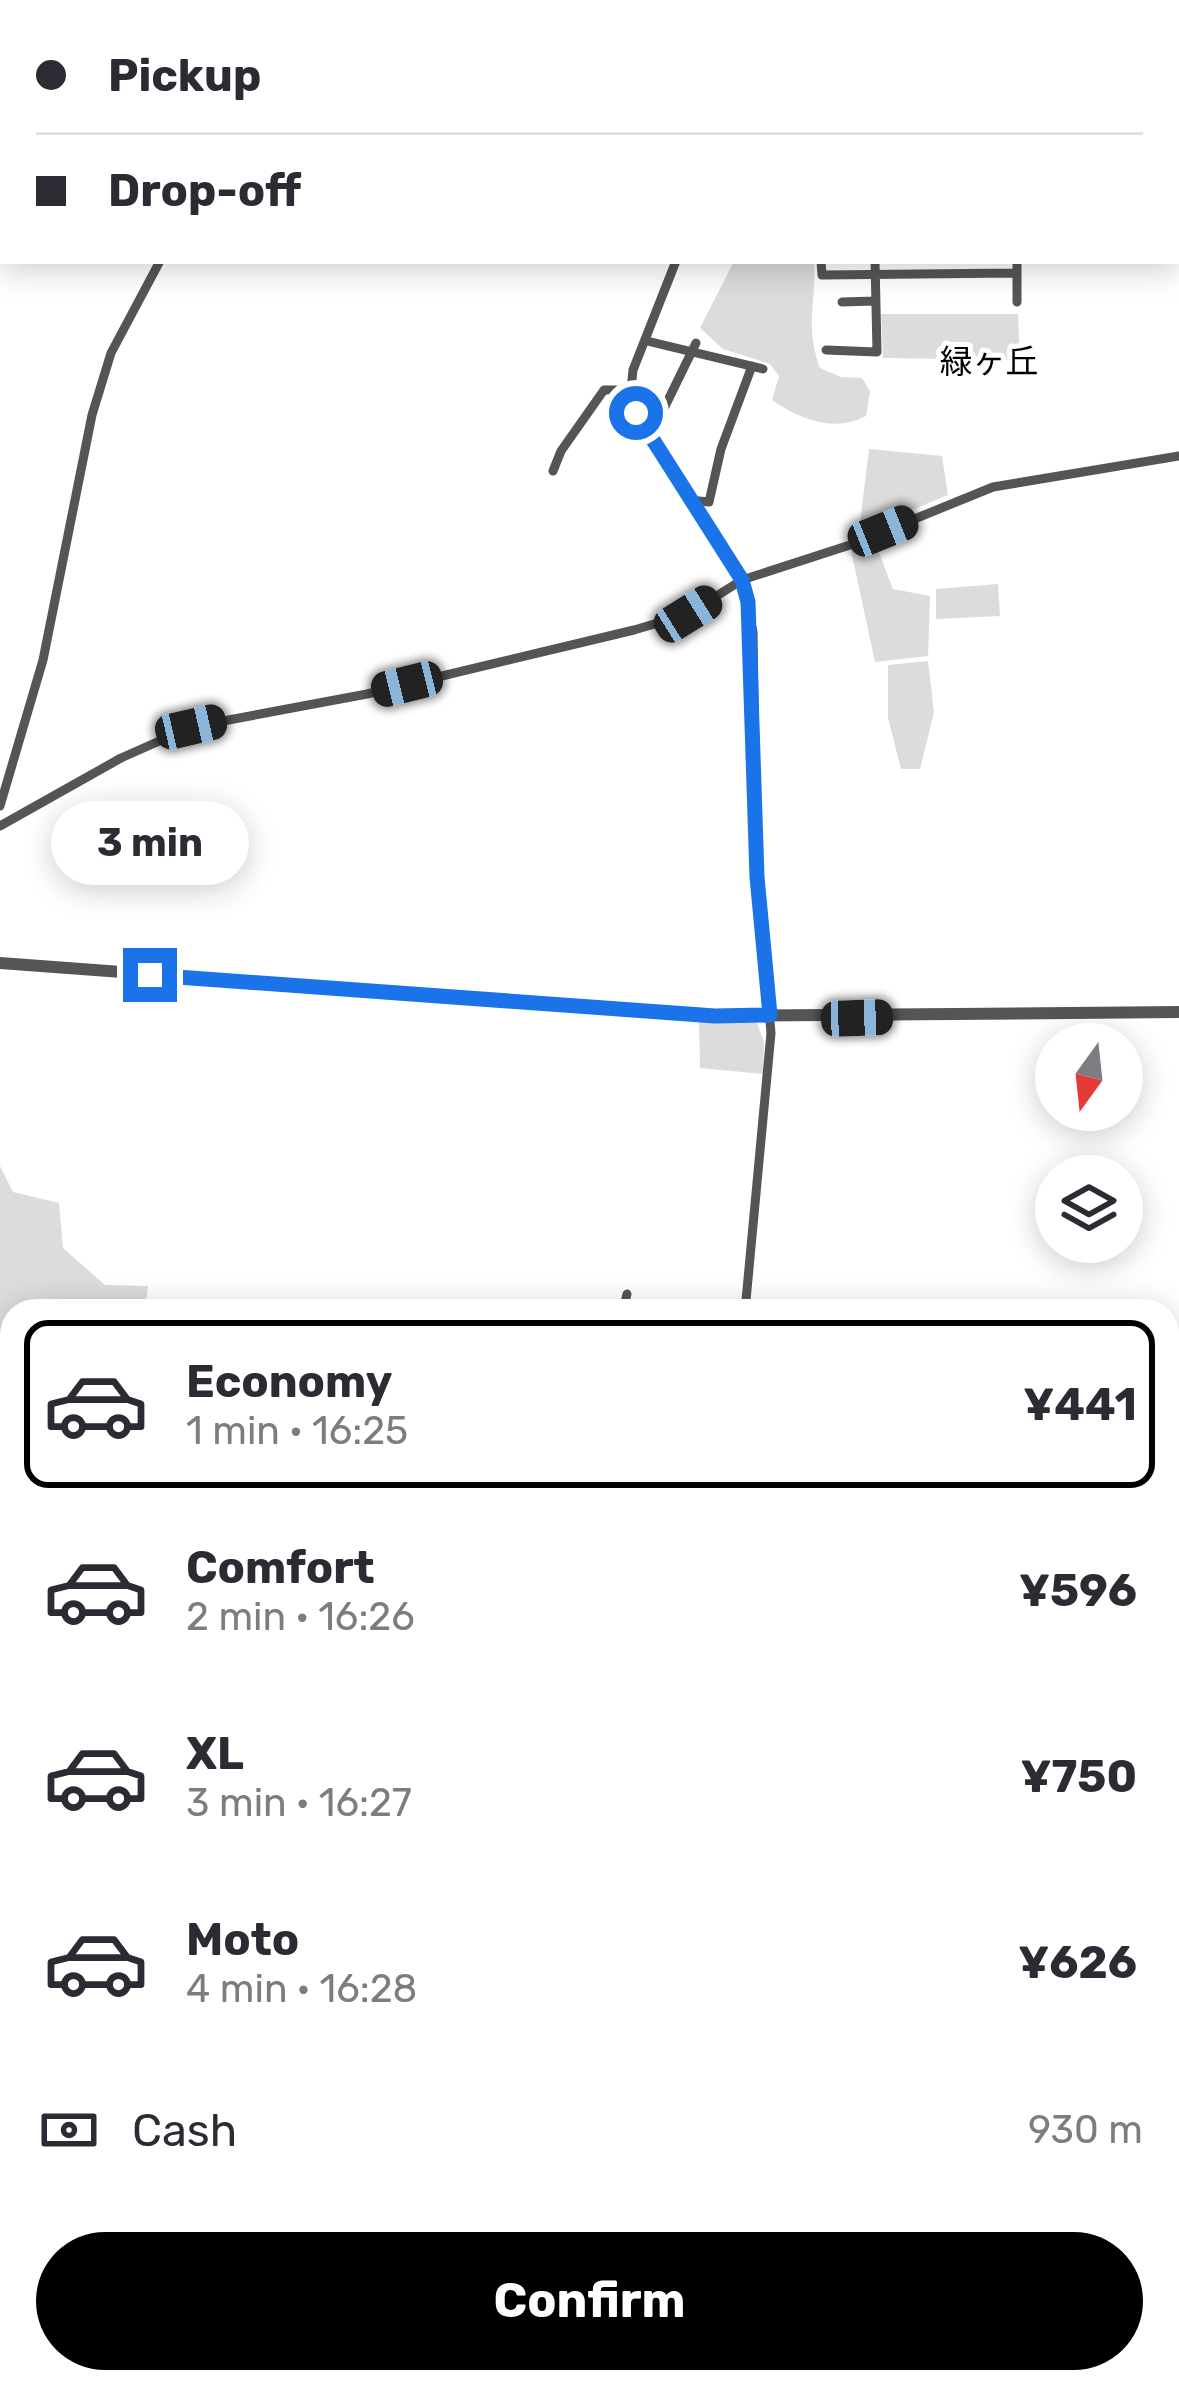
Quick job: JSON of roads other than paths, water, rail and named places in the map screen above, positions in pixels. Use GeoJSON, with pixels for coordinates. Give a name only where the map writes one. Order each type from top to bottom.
{"type":"FeatureCollection","features":[{"type":"Feature","properties":{"kind":"street"},"geometry":{"type":"LineString","coordinates":[[0,806],[43,660],[92,415],[111,353],[158,264]]}},
{"type":"Feature","properties":{"kind":"street"},"geometry":{"type":"LineString","coordinates":[[675,264],[631,390],[649,440],[742,580],[753,632],[757,877],[770,1015],[746,1299]]}},
{"type":"Feature","properties":{"kind":"street"},"geometry":{"type":"LineString","coordinates":[[821,264],[822,275],[876,267],[1016,267],[1017,302]]}},
{"type":"Feature","properties":{"kind":"street"},"geometry":{"type":"LineString","coordinates":[[826,350],[877,352],[876,267]]}},
{"type":"Feature","properties":{"kind":"street"},"geometry":{"type":"LineString","coordinates":[[842,302],[875,301]]}},
{"type":"Feature","properties":{"kind":"street"},"geometry":{"type":"LineString","coordinates":[[646,340],[757,368],[721,449],[709,502],[688,500]]}},
{"type":"Feature","properties":{"kind":"street"},"geometry":{"type":"LineString","coordinates":[[649,440],[696,343]]}},
{"type":"Feature","properties":{"kind":"street"},"geometry":{"type":"LineString","coordinates":[[554,471],[561,451],[604,390],[631,390]]}},
{"type":"Feature","properties":{"kind":"street"},"geometry":{"type":"LineString","coordinates":[[0,826],[121,758],[191,727],[367,694],[634,630],[688,614],[742,580],[853,544],[993,487],[1179,455]]}},
{"type":"Feature","properties":{"kind":"street"},"geometry":{"type":"LineString","coordinates":[[0,964],[715,1016],[1179,1012]]}},
{"type":"Feature","properties":{"kind":"street"},"geometry":{"type":"LineString","coordinates":[[626,1299],[627,1294]]}},
{"type":"Feature","properties":{"kind":"district","name":"緑ヶ丘"},"geometry":{"type":"Point","coordinates":[989,361]}}]}
